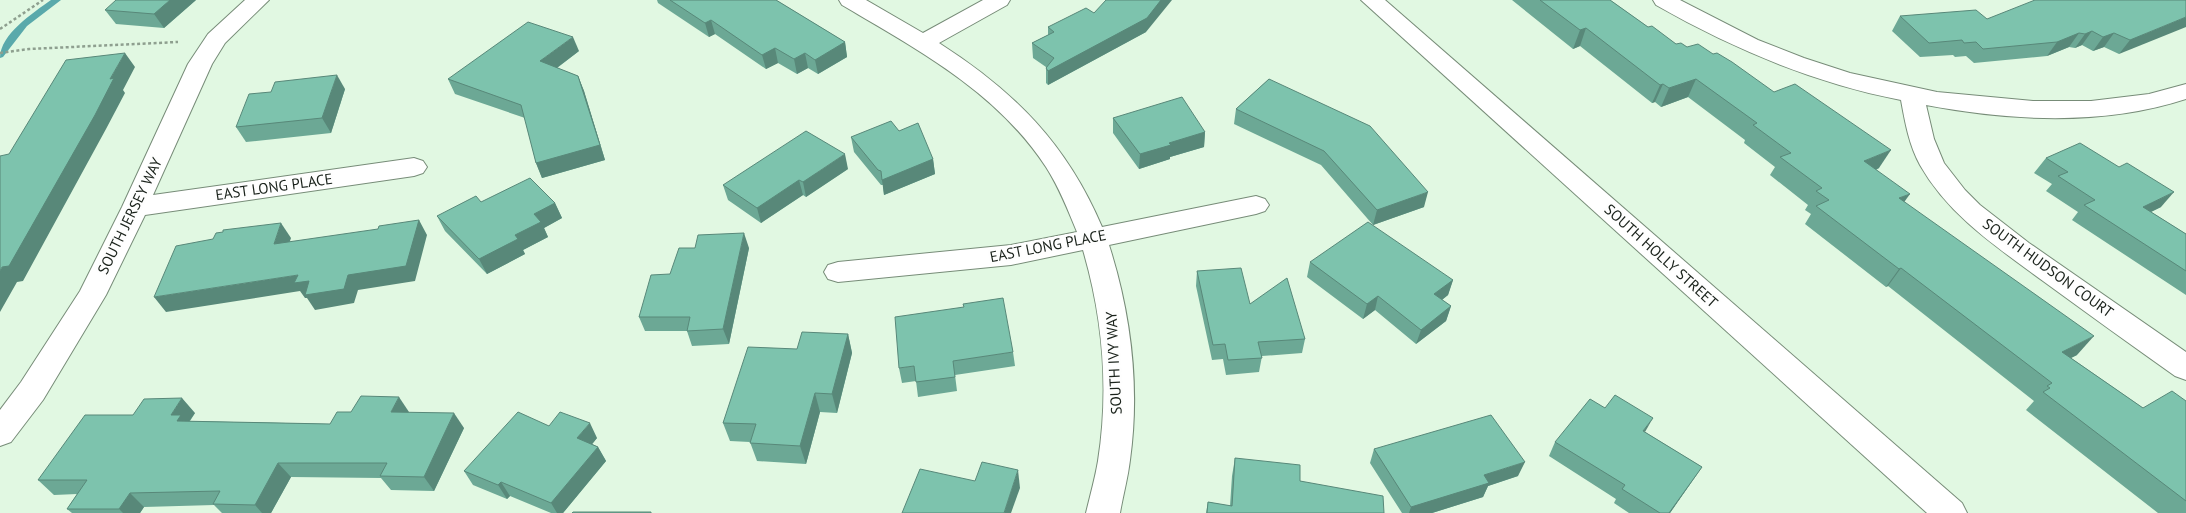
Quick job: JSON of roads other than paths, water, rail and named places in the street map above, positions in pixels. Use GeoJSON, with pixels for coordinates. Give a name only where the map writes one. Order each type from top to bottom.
{"type":"FeatureCollection","features":[{"type":"Feature","properties":{"kind":"street","name":"SOUTH JERSEY WAY"},"geometry":{"type":"LineString","coordinates":[[0,433],[32,391],[92,295],[135,207],[200,64],[216,40],[258,0]]}},
{"type":"Feature","properties":{"kind":"street","name":"SOUTH IVY WAY"},"geometry":{"type":"LineString","coordinates":[[850,0],[924,43],[976,78],[1031,133],[1062,171],[1092,238],[1106,281],[1112,309],[1117,352],[1118,399],[1115,454],[1103,513]]}},
{"type":"Feature","properties":{"kind":"street"},"geometry":{"type":"LineString","coordinates":[[924,43],[999,0]]}},
{"type":"Feature","properties":{"kind":"street","name":"SOUTH HOLLY STREET"},"geometry":{"type":"LineString","coordinates":[[1372,0],[1950,513]]}},
{"type":"Feature","properties":{"kind":"street"},"geometry":{"type":"LineString","coordinates":[[1664,0],[1714,29],[1788,60],[1867,85],[1912,94],[2004,108],[2051,110],[2094,109],[2135,105],[2186,90]]}},
{"type":"Feature","properties":{"kind":"street","name":"SOUTH HUDSON COURT"},"geometry":{"type":"LineString","coordinates":[[1912,94],[1923,144],[1933,165],[1950,188],[1975,214],[2006,240],[2186,368]]}},
{"type":"Feature","properties":{"kind":"street","name":"EAST LONG PLACE"},"geometry":{"type":"LineString","coordinates":[[135,207],[414,167]]}},
{"type":"Feature","properties":{"kind":"street","name":"EAST LONG PLACE"},"geometry":{"type":"LineString","coordinates":[[838,272],[973,260],[1011,254],[1256,205]]}},
{"type":"Feature","properties":{"kind":"waterway"},"geometry":{"type":"LineString","coordinates":[[0,55],[24,24],[57,0]]}}]}
